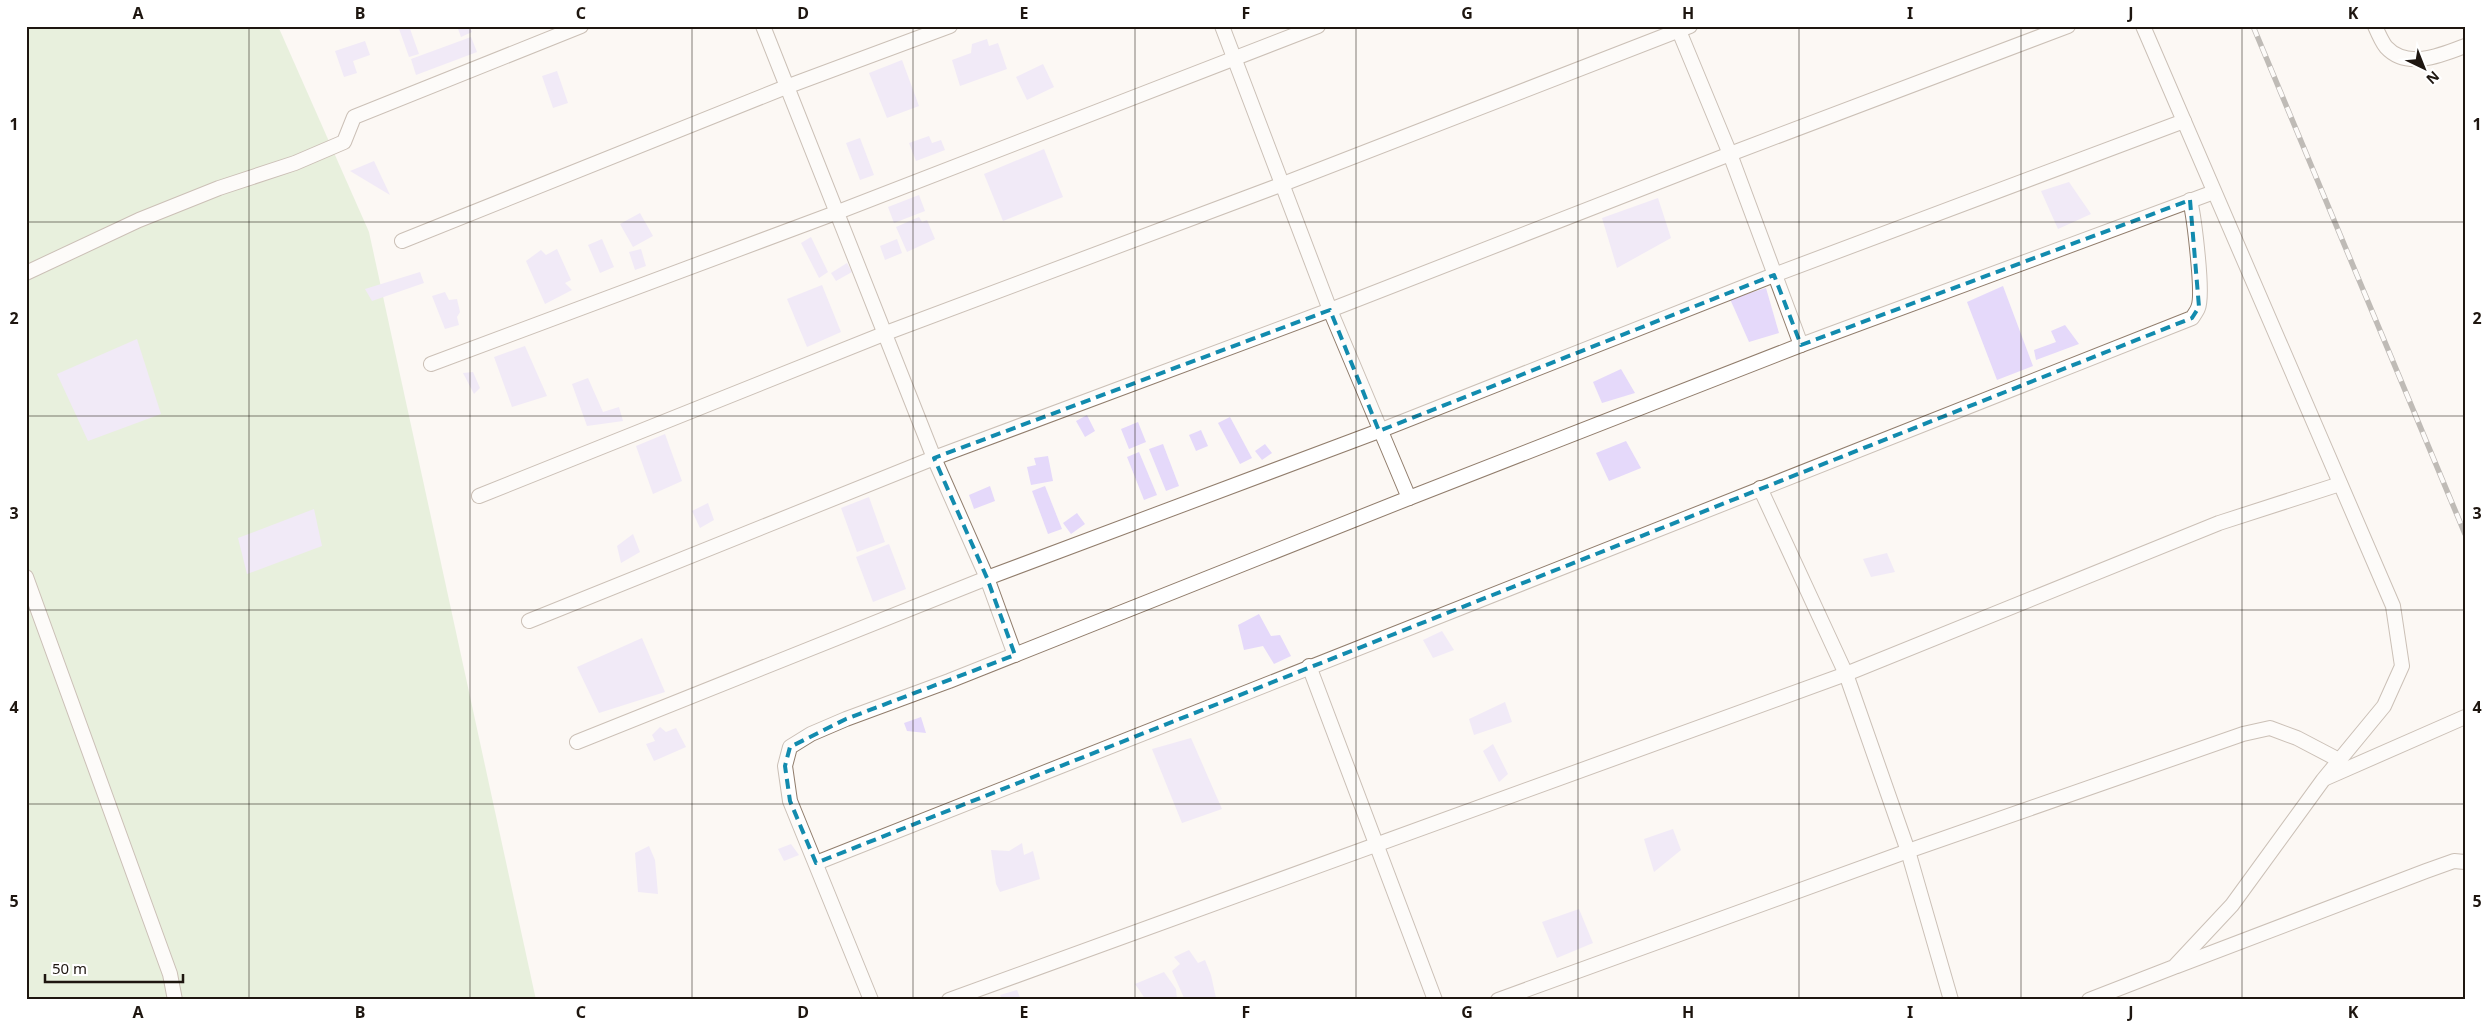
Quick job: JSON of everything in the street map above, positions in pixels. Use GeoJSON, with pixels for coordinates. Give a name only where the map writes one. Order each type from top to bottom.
{"type":"FeatureCollection","features":[{"type":"Feature","properties":{"kind":"street"},"geometry":{"type":"LineString","coordinates":[[26,273],[139,220],[219,188],[295,163],[344,142],[354,117],[581,26]]}},
{"type":"Feature","properties":{"kind":"street"},"geometry":{"type":"LineString","coordinates":[[764,26],[786,88],[838,212],[934,458],[987,578],[1015,655]]}},
{"type":"Feature","properties":{"kind":"street"},"geometry":{"type":"LineString","coordinates":[[402,241],[786,88],[950,26]]}},
{"type":"Feature","properties":{"kind":"street"},"geometry":{"type":"LineString","coordinates":[[1222,26],[1284,184],[1330,310],[1379,431],[1409,498]]}},
{"type":"Feature","properties":{"kind":"street"},"geometry":{"type":"LineString","coordinates":[[431,364],[838,212],[1318,26]]}},
{"type":"Feature","properties":{"kind":"street"},"geometry":{"type":"LineString","coordinates":[[529,621],[934,458],[1330,310],[1730,154],[2068,26]]}},
{"type":"Feature","properties":{"kind":"street"},"geometry":{"type":"LineString","coordinates":[[2143,26],[2393,606],[2402,666],[2384,706],[2323,780],[2232,905],[2174,967]]}},
{"type":"Feature","properties":{"kind":"street"},"geometry":{"type":"LineString","coordinates":[[2375,26],[2387,48],[2404,57],[2422,60],[2465,46]]}},
{"type":"Feature","properties":{"kind":"street"},"geometry":{"type":"LineString","coordinates":[[479,496],[886,333],[1284,184],[1682,28],[1801,345]]}},
{"type":"Feature","properties":{"kind":"street"},"geometry":{"type":"LineString","coordinates":[[577,742],[987,578],[1379,431],[1774,275],[2184,122]]}},
{"type":"Feature","properties":{"kind":"street"},"geometry":{"type":"LineString","coordinates":[[871,1000],[790,801],[785,766],[790,747],[811,734],[1801,345],[2214,192]]}},
{"type":"Feature","properties":{"kind":"street"},"geometry":{"type":"LineString","coordinates":[[816,863],[2192,318],[2199,307],[2199,286],[2195,221],[2190,200]]}},
{"type":"Feature","properties":{"kind":"street"},"geometry":{"type":"LineString","coordinates":[[949,1000],[1846,674],[2219,523],[2340,484]]}},
{"type":"Feature","properties":{"kind":"street"},"geometry":{"type":"LineString","coordinates":[[1760,488],[1846,674],[1908,851],[1951,1000]]}},
{"type":"Feature","properties":{"kind":"street"},"geometry":{"type":"LineString","coordinates":[[26,577],[170,974],[175,1000]]}},
{"type":"Feature","properties":{"kind":"street"},"geometry":{"type":"LineString","coordinates":[[1310,666],[1435,1000]]}},
{"type":"Feature","properties":{"kind":"street"},"geometry":{"type":"LineString","coordinates":[[2323,780],[2460,720]]}},
{"type":"Feature","properties":{"kind":"street"},"geometry":{"type":"LineString","coordinates":[[1498,1000],[1908,851],[2243,734],[2270,728],[2297,738],[2339,760]]}},
{"type":"Feature","properties":{"kind":"street"},"geometry":{"type":"LineString","coordinates":[[2089,1000],[2426,871],[2454,861],[2465,862]]}},
{"type":"Feature","properties":{"kind":"highlighted area"},"geometry":{"type":"Polygon","coordinates":[[[2190,200],[2199,307],[2192,318],[816,863],[790,801],[785,766],[790,747],[846,719],[1015,655],[987,578],[934,458],[1330,310],[1379,431],[1774,275],[1801,345],[2190,200]]]}},
{"type":"Feature","properties":{"kind":"green space"},"geometry":{"type":"Polygon","coordinates":[[[26,26],[278,26],[369,232],[536,1000],[26,1000],[26,26]]]}},
{"type":"Feature","properties":{"kind":"building"},"geometry":{"type":"Polygon","coordinates":[[[398,26],[409,26],[419,54],[409,57],[398,26]]]}},
{"type":"Feature","properties":{"kind":"building"},"geometry":{"type":"Polygon","coordinates":[[[457,26],[469,26],[472,32],[461,37],[457,26]]]}},
{"type":"Feature","properties":{"kind":"building"},"geometry":{"type":"Polygon","coordinates":[[[471,37],[477,52],[416,75],[411,59],[471,37]]]}},
{"type":"Feature","properties":{"kind":"building"},"geometry":{"type":"Polygon","coordinates":[[[987,39],[989,46],[998,43],[1007,69],[960,86],[952,60],[971,53],[972,44],[987,39]]]}},
{"type":"Feature","properties":{"kind":"building"},"geometry":{"type":"Polygon","coordinates":[[[365,41],[370,55],[353,61],[357,73],[344,77],[335,51],[365,41]]]}},
{"type":"Feature","properties":{"kind":"building"},"geometry":{"type":"Polygon","coordinates":[[[902,60],[919,106],[887,118],[869,73],[902,60]]]}},
{"type":"Feature","properties":{"kind":"building"},"geometry":{"type":"Polygon","coordinates":[[[1043,64],[1054,87],[1027,100],[1016,77],[1043,64]]]}},
{"type":"Feature","properties":{"kind":"building"},"geometry":{"type":"Polygon","coordinates":[[[557,71],[568,103],[553,108],[542,76],[557,71]]]}},
{"type":"Feature","properties":{"kind":"building"},"geometry":{"type":"Polygon","coordinates":[[[929,136],[932,143],[941,140],[945,150],[916,161],[909,143],[929,136]]]}},
{"type":"Feature","properties":{"kind":"building"},"geometry":{"type":"Polygon","coordinates":[[[860,138],[874,175],[860,180],[846,143],[860,138]]]}},
{"type":"Feature","properties":{"kind":"building"},"geometry":{"type":"Polygon","coordinates":[[[1044,149],[1063,197],[1003,221],[984,174],[1044,149]]]}},
{"type":"Feature","properties":{"kind":"building"},"geometry":{"type":"Polygon","coordinates":[[[374,161],[390,195],[350,171],[374,161]]]}},
{"type":"Feature","properties":{"kind":"building"},"geometry":{"type":"Polygon","coordinates":[[[2069,182],[2091,214],[2058,229],[2041,191],[2069,182]]]}},
{"type":"Feature","properties":{"kind":"building"},"geometry":{"type":"Polygon","coordinates":[[[919,195],[925,211],[894,223],[888,207],[919,195]]]}},
{"type":"Feature","properties":{"kind":"building"},"geometry":{"type":"Polygon","coordinates":[[[1658,198],[1671,238],[1617,268],[1602,218],[1658,198]]]}},
{"type":"Feature","properties":{"kind":"building"},"geometry":{"type":"Polygon","coordinates":[[[640,213],[653,236],[633,247],[620,224],[640,213]]]}},
{"type":"Feature","properties":{"kind":"building"},"geometry":{"type":"Polygon","coordinates":[[[919,217],[922,222],[927,220],[935,239],[907,252],[896,227],[919,217]]]}},
{"type":"Feature","properties":{"kind":"building"},"geometry":{"type":"Polygon","coordinates":[[[811,237],[828,272],[819,278],[801,243],[811,237]]]}},
{"type":"Feature","properties":{"kind":"building"},"geometry":{"type":"Polygon","coordinates":[[[602,239],[614,267],[600,273],[588,245],[602,239]]]}},
{"type":"Feature","properties":{"kind":"building"},"geometry":{"type":"Polygon","coordinates":[[[897,239],[902,253],[885,260],[880,246],[897,239]]]}},
{"type":"Feature","properties":{"kind":"building"},"geometry":{"type":"Polygon","coordinates":[[[557,249],[571,280],[565,283],[572,290],[545,304],[526,261],[541,250],[546,255],[557,249]]]}},
{"type":"Feature","properties":{"kind":"building"},"geometry":{"type":"Polygon","coordinates":[[[641,249],[646,266],[635,270],[629,252],[641,249]]]}},
{"type":"Feature","properties":{"kind":"building"},"geometry":{"type":"Polygon","coordinates":[[[847,263],[852,272],[836,281],[831,273],[847,263]]]}},
{"type":"Feature","properties":{"kind":"building"},"geometry":{"type":"Polygon","coordinates":[[[420,272],[424,283],[372,301],[365,289],[420,272]]]}},
{"type":"Feature","properties":{"kind":"building"},"geometry":{"type":"Polygon","coordinates":[[[822,285],[841,332],[807,347],[787,299],[822,285]]]}},
{"type":"Feature","properties":{"kind":"building"},"geometry":{"type":"Polygon","coordinates":[[[2003,286],[2033,366],[1997,380],[1967,302],[2003,286]]]}},
{"type":"Feature","properties":{"kind":"building"},"geometry":{"type":"Polygon","coordinates":[[[1766,288],[1779,333],[1749,342],[1730,299],[1766,288]]]}},
{"type":"Feature","properties":{"kind":"building"},"geometry":{"type":"Polygon","coordinates":[[[445,292],[449,300],[457,299],[460,312],[457,317],[459,325],[445,329],[432,296],[445,292]]]}},
{"type":"Feature","properties":{"kind":"building"},"geometry":{"type":"Polygon","coordinates":[[[2065,325],[2079,344],[2036,360],[2034,350],[2056,342],[2051,331],[2065,325]]]}},
{"type":"Feature","properties":{"kind":"building"},"geometry":{"type":"Polygon","coordinates":[[[137,339],[161,414],[88,441],[57,374],[137,339]]]}},
{"type":"Feature","properties":{"kind":"building"},"geometry":{"type":"Polygon","coordinates":[[[525,346],[547,396],[512,407],[494,357],[525,346]]]}},
{"type":"Feature","properties":{"kind":"building"},"geometry":{"type":"Polygon","coordinates":[[[1621,369],[1635,393],[1602,403],[1593,382],[1621,369]]]}},
{"type":"Feature","properties":{"kind":"building"},"geometry":{"type":"Polygon","coordinates":[[[473,372],[480,388],[474,394],[463,373],[473,372]]]}},
{"type":"Feature","properties":{"kind":"building"},"geometry":{"type":"Polygon","coordinates":[[[588,378],[603,412],[619,407],[623,421],[587,426],[572,384],[588,378]]]}},
{"type":"Feature","properties":{"kind":"building"},"geometry":{"type":"Polygon","coordinates":[[[1087,415],[1095,431],[1085,437],[1076,421],[1087,415]]]}},
{"type":"Feature","properties":{"kind":"building"},"geometry":{"type":"Polygon","coordinates":[[[1230,417],[1252,458],[1240,464],[1218,423],[1230,417]]]}},
{"type":"Feature","properties":{"kind":"building"},"geometry":{"type":"Polygon","coordinates":[[[1138,422],[1146,442],[1129,449],[1121,429],[1138,422]]]}},
{"type":"Feature","properties":{"kind":"building"},"geometry":{"type":"Polygon","coordinates":[[[1201,430],[1208,446],[1196,451],[1189,435],[1201,430]]]}},
{"type":"Feature","properties":{"kind":"building"},"geometry":{"type":"Polygon","coordinates":[[[665,434],[682,481],[653,494],[636,446],[665,434]]]}},
{"type":"Feature","properties":{"kind":"building"},"geometry":{"type":"Polygon","coordinates":[[[1626,441],[1641,468],[1609,481],[1596,453],[1626,441]]]}},
{"type":"Feature","properties":{"kind":"building"},"geometry":{"type":"Polygon","coordinates":[[[1163,444],[1179,486],[1166,491],[1149,449],[1163,444]]]}},
{"type":"Feature","properties":{"kind":"building"},"geometry":{"type":"Polygon","coordinates":[[[1265,444],[1272,453],[1262,460],[1255,451],[1265,444]]]}},
{"type":"Feature","properties":{"kind":"building"},"geometry":{"type":"Polygon","coordinates":[[[1139,452],[1157,495],[1144,500],[1127,457],[1139,452]]]}},
{"type":"Feature","properties":{"kind":"building"},"geometry":{"type":"Polygon","coordinates":[[[1048,456],[1053,481],[1031,485],[1027,467],[1036,465],[1034,458],[1048,456]]]}},
{"type":"Feature","properties":{"kind":"building"},"geometry":{"type":"Polygon","coordinates":[[[990,486],[995,501],[974,509],[969,495],[990,486]]]}},
{"type":"Feature","properties":{"kind":"building"},"geometry":{"type":"Polygon","coordinates":[[[1045,486],[1062,529],[1048,534],[1032,491],[1045,486]]]}},
{"type":"Feature","properties":{"kind":"building"},"geometry":{"type":"Polygon","coordinates":[[[869,497],[885,542],[857,552],[841,508],[869,497]]]}},
{"type":"Feature","properties":{"kind":"building"},"geometry":{"type":"Polygon","coordinates":[[[708,503],[714,520],[700,528],[692,511],[708,503]]]}},
{"type":"Feature","properties":{"kind":"building"},"geometry":{"type":"Polygon","coordinates":[[[314,509],[322,546],[247,574],[238,538],[314,509]]]}},
{"type":"Feature","properties":{"kind":"building"},"geometry":{"type":"Polygon","coordinates":[[[1077,513],[1085,524],[1071,534],[1063,523],[1077,513]]]}},
{"type":"Feature","properties":{"kind":"building"},"geometry":{"type":"Polygon","coordinates":[[[633,534],[640,552],[621,563],[617,546],[633,534]]]}},
{"type":"Feature","properties":{"kind":"building"},"geometry":{"type":"Polygon","coordinates":[[[889,544],[906,589],[873,602],[856,557],[889,544]]]}},
{"type":"Feature","properties":{"kind":"building"},"geometry":{"type":"Polygon","coordinates":[[[1887,553],[1895,572],[1871,577],[1863,559],[1887,553]]]}},
{"type":"Feature","properties":{"kind":"building"},"geometry":{"type":"Polygon","coordinates":[[[1259,614],[1271,636],[1280,635],[1291,656],[1274,664],[1263,646],[1244,650],[1238,625],[1259,614]]]}},
{"type":"Feature","properties":{"kind":"building"},"geometry":{"type":"Polygon","coordinates":[[[1442,631],[1454,650],[1433,658],[1423,640],[1442,631]]]}},
{"type":"Feature","properties":{"kind":"building"},"geometry":{"type":"Polygon","coordinates":[[[642,638],[665,692],[599,713],[577,667],[642,638]]]}},
{"type":"Feature","properties":{"kind":"building"},"geometry":{"type":"Polygon","coordinates":[[[1505,702],[1512,722],[1474,735],[1469,719],[1505,702]]]}},
{"type":"Feature","properties":{"kind":"building"},"geometry":{"type":"Polygon","coordinates":[[[921,717],[926,733],[907,731],[904,723],[921,717]]]}},
{"type":"Feature","properties":{"kind":"building"},"geometry":{"type":"Polygon","coordinates":[[[660,727],[666,732],[676,728],[686,747],[654,761],[646,744],[655,741],[652,735],[660,727]]]}},
{"type":"Feature","properties":{"kind":"building"},"geometry":{"type":"Polygon","coordinates":[[[1191,738],[1222,809],[1182,823],[1152,749],[1191,738]]]}},
{"type":"Feature","properties":{"kind":"building"},"geometry":{"type":"Polygon","coordinates":[[[1493,744],[1508,774],[1499,782],[1483,751],[1493,744]]]}},
{"type":"Feature","properties":{"kind":"building"},"geometry":{"type":"Polygon","coordinates":[[[1673,829],[1681,850],[1654,872],[1644,839],[1673,829]]]}},
{"type":"Feature","properties":{"kind":"building"},"geometry":{"type":"Polygon","coordinates":[[[1022,843],[1024,855],[1033,851],[1040,879],[1000,892],[996,884],[991,850],[1009,851],[1022,843]]]}},
{"type":"Feature","properties":{"kind":"building"},"geometry":{"type":"Polygon","coordinates":[[[791,844],[799,855],[784,861],[778,849],[791,844]]]}},
{"type":"Feature","properties":{"kind":"building"},"geometry":{"type":"Polygon","coordinates":[[[649,846],[655,860],[658,894],[638,892],[635,853],[649,846]]]}},
{"type":"Feature","properties":{"kind":"building"},"geometry":{"type":"Polygon","coordinates":[[[1579,909],[1593,943],[1557,958],[1542,922],[1579,909]]]}},
{"type":"Feature","properties":{"kind":"building"},"geometry":{"type":"Polygon","coordinates":[[[1189,950],[1198,963],[1205,960],[1211,975],[1216,998],[1185,1000],[1172,971],[1180,964],[1174,957],[1189,950]]]}},
{"type":"Feature","properties":{"kind":"building"},"geometry":{"type":"Polygon","coordinates":[[[1164,972],[1176,989],[1177,1000],[1146,1000],[1135,984],[1164,972]]]}},
{"type":"Feature","properties":{"kind":"building"},"geometry":{"type":"Polygon","coordinates":[[[1017,990],[1021,1000],[1003,1000],[1000,995],[1017,990]]]}},
{"type":"Feature","properties":{"kind":"railway"},"geometry":{"type":"LineString","coordinates":[[2253,26],[2465,534]]}}]}
